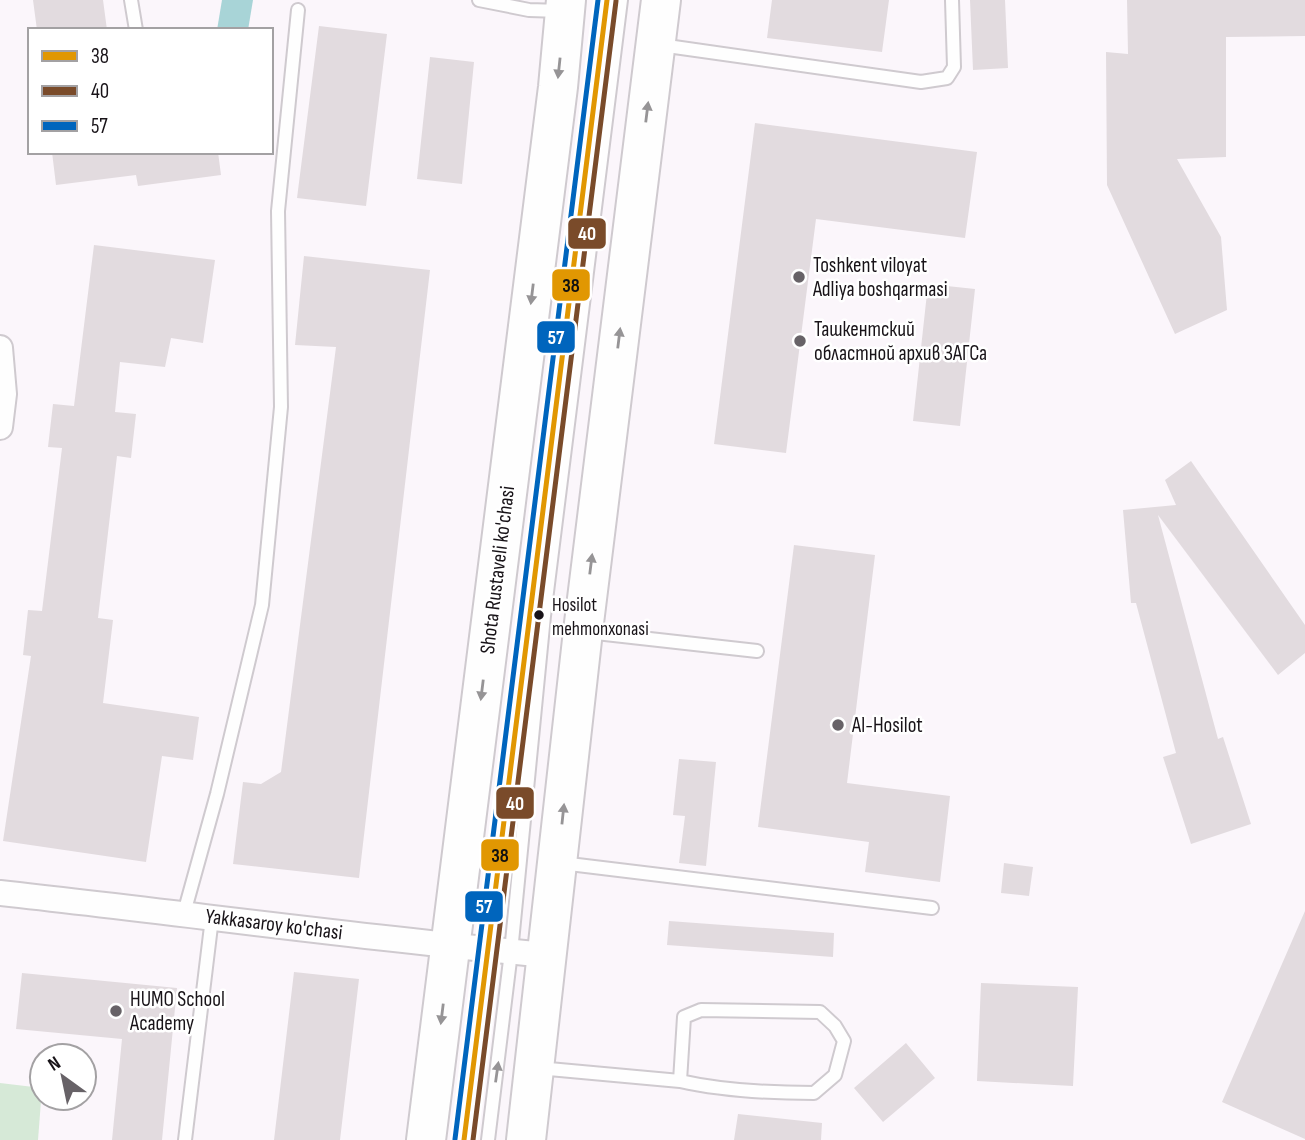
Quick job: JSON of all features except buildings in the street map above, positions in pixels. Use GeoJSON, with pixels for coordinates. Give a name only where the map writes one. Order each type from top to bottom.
{"type":"FeatureCollection","features":[{"type":"Feature","properties":{"kind":"main road"},"geometry":{"type":"LineString","coordinates":[[526,1140],[534,1067],[516,952],[558,862],[583,631],[661,0]]}},
{"type":"Feature","properties":{"kind":"main road","name":"Shota Rustaveli ko'chasi"},"geometry":{"type":"LineString","coordinates":[[426,1140],[566,6]]}},
{"type":"Feature","properties":{"kind":"street"},"geometry":{"type":"LineString","coordinates":[[0,348],[4,394],[0,427]]}},
{"type":"Feature","properties":{"kind":"street","name":"Yakkasaroy ko'chasi"},"geometry":{"type":"LineString","coordinates":[[0,893],[516,952]]}},
{"type":"Feature","properties":{"kind":"lane"},"geometry":{"type":"LineString","coordinates":[[131,0],[136,28]]}},
{"type":"Feature","properties":{"kind":"lane"},"geometry":{"type":"LineString","coordinates":[[479,0],[529,10],[566,6]]}},
{"type":"Feature","properties":{"kind":"lane"},"geometry":{"type":"LineString","coordinates":[[488,1140],[516,952],[607,0]]}},
{"type":"Feature","properties":{"kind":"lane"},"geometry":{"type":"LineString","coordinates":[[464,1140],[516,952],[544,616],[621,0]]}},
{"type":"Feature","properties":{"kind":"lane"},"geometry":{"type":"LineString","coordinates":[[656,44],[921,82],[947,78],[954,67],[952,0]]}},
{"type":"Feature","properties":{"kind":"lane"},"geometry":{"type":"LineString","coordinates":[[184,913],[217,794],[262,605],[281,407],[278,211],[298,10]]}},
{"type":"Feature","properties":{"kind":"lane"},"geometry":{"type":"LineString","coordinates":[[583,631],[757,651]]}},
{"type":"Feature","properties":{"kind":"lane"},"geometry":{"type":"LineString","coordinates":[[558,862],[932,908]]}},
{"type":"Feature","properties":{"kind":"lane"},"geometry":{"type":"LineString","coordinates":[[185,1140],[212,918]]}},
{"type":"Feature","properties":{"kind":"lane"},"geometry":{"type":"LineString","coordinates":[[534,1067],[772,1093],[814,1093],[835,1075],[844,1041],[835,1026],[820,1012],[701,1010],[684,1017],[680,1081]]}},
{"type":"Feature","properties":{"kind":"green space"},"geometry":{"type":"Polygon","coordinates":[[[0,1083],[28,1086],[28,1112],[40,1112],[38,1140],[0,1140],[0,1083]]]}},
{"type":"Feature","properties":{"kind":"water"},"geometry":{"type":"Polygon","coordinates":[[[222,0],[253,0],[248,28],[217,28],[222,0]]]}},
{"type":"Feature","properties":{"kind":"transit line","name":"57"},"geometry":{"type":"LineString","coordinates":[[455,1139],[598,0]]}},
{"type":"Feature","properties":{"kind":"transit line","name":"38"},"geometry":{"type":"LineString","coordinates":[[464,1140],[607,0]]}},
{"type":"Feature","properties":{"kind":"transit line","name":"40"},"geometry":{"type":"LineString","coordinates":[[473,1140],[616,1]]}},
{"type":"Feature","properties":{"kind":"place","name":"Toshkent viloyat Adliya boshqarmasi"},"geometry":{"type":"Point","coordinates":[799,277]}},
{"type":"Feature","properties":{"kind":"place","name":"Ташкентский областной архив ЗАГСа"},"geometry":{"type":"Point","coordinates":[800,341]}},
{"type":"Feature","properties":{"kind":"place","name":"Hosilot mehmonxonasi"},"geometry":{"type":"Point","coordinates":[539,615]}},
{"type":"Feature","properties":{"kind":"place","name":"Al-Hosilot"},"geometry":{"type":"Point","coordinates":[838,725]}},
{"type":"Feature","properties":{"kind":"place","name":"HUMO School Academy"},"geometry":{"type":"Point","coordinates":[116,1011]}}]}
